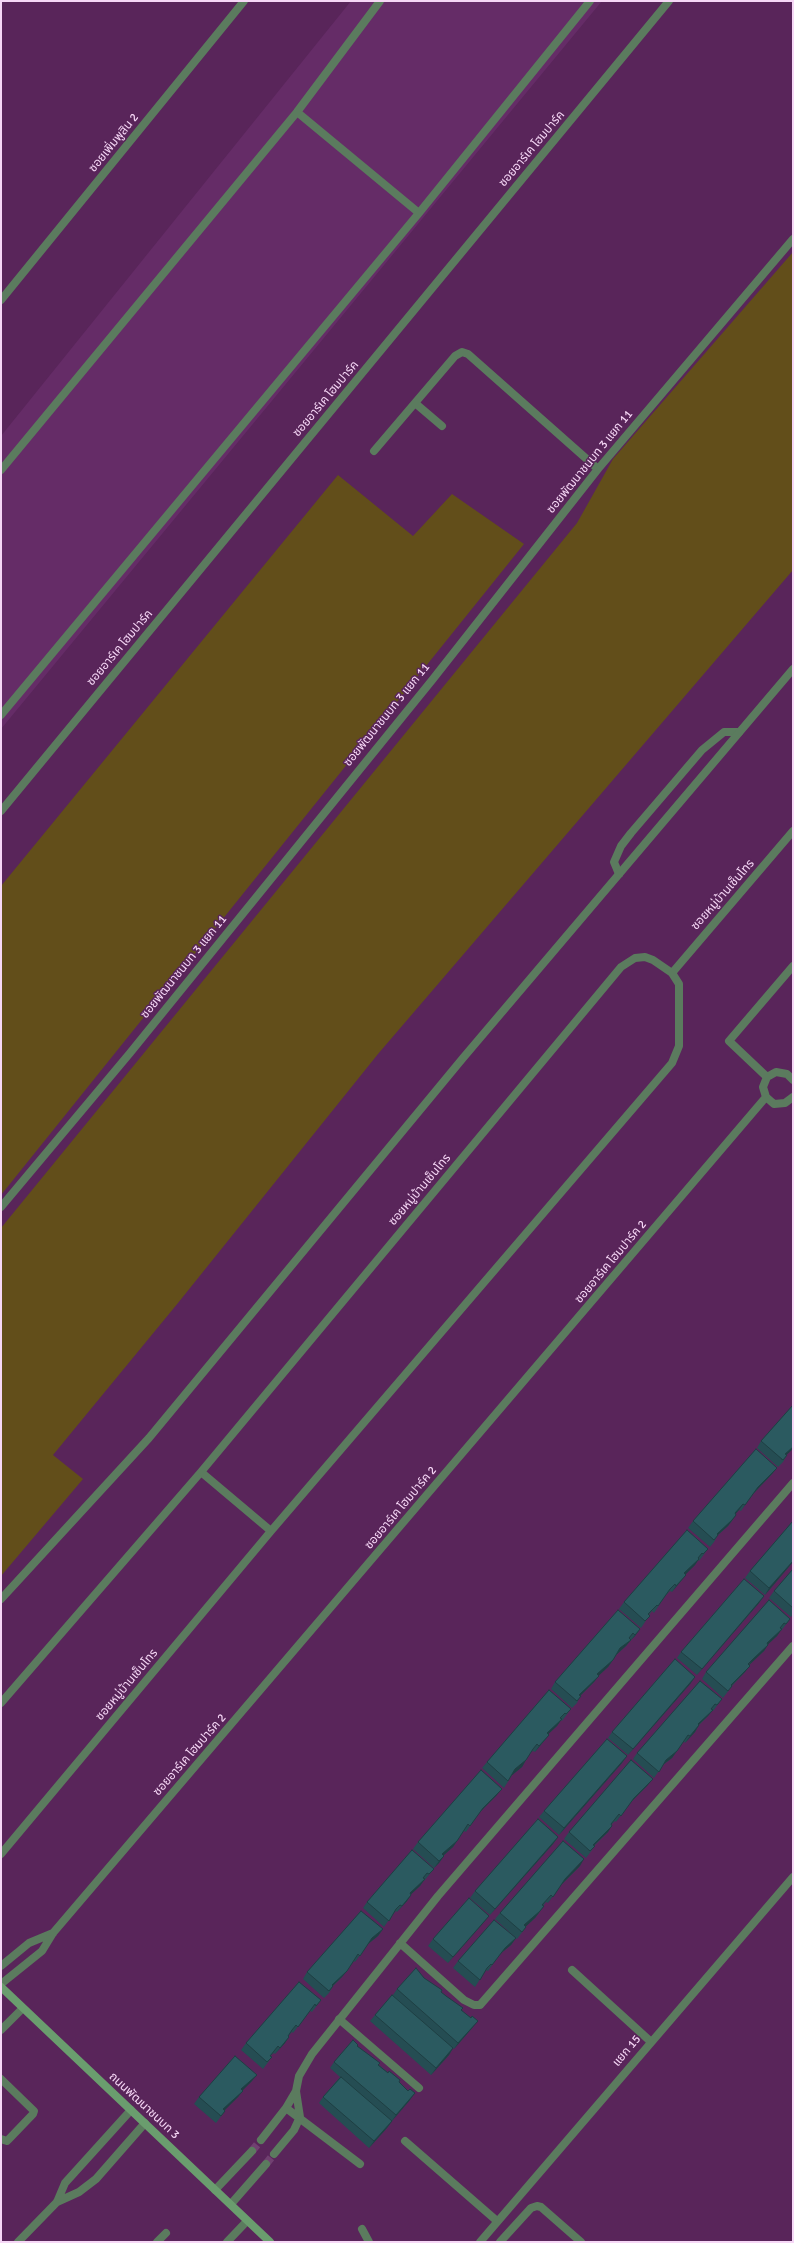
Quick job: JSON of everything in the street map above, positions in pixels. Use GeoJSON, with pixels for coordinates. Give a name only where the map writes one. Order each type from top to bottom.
{"type":"FeatureCollection","features":[{"type":"Feature","properties":{"kind":"street","name":"ซอยเพิ่มพูสิน 2"},"geometry":{"type":"LineString","coordinates":[[1,300],[244,1]]}},
{"type":"Feature","properties":{"kind":"street"},"geometry":{"type":"LineString","coordinates":[[1,470],[297,112],[380,1]]}},
{"type":"Feature","properties":{"kind":"street"},"geometry":{"type":"LineString","coordinates":[[1,715],[419,213],[590,1]]}},
{"type":"Feature","properties":{"kind":"street","name":"ซอยอาร์เค โฮมปาร์ค"},"geometry":{"type":"LineString","coordinates":[[1,811],[669,1]]}},
{"type":"Feature","properties":{"kind":"street"},"geometry":{"type":"LineString","coordinates":[[297,112],[419,213]]}},
{"type":"Feature","properties":{"kind":"street","name":"ซอยพัฒนาชนบท 3 แยก 11"},"geometry":{"type":"LineString","coordinates":[[1,1207],[135,1047],[428,685],[598,469],[793,239]]}},
{"type":"Feature","properties":{"kind":"street"},"geometry":{"type":"LineString","coordinates":[[374,451],[458,352],[468,354],[598,469]]}},
{"type":"Feature","properties":{"kind":"street"},"geometry":{"type":"LineString","coordinates":[[415,403],[442,426]]}},
{"type":"Feature","properties":{"kind":"street"},"geometry":{"type":"LineString","coordinates":[[1,1599],[149,1438],[453,1070],[793,669]]}},
{"type":"Feature","properties":{"kind":"street"},"geometry":{"type":"LineString","coordinates":[[619,874],[614,862],[621,846],[631,833],[702,750],[724,732],[739,732]]}},
{"type":"Feature","properties":{"kind":"street","name":"ซอยหมู่บ้านเซ็นโทร"},"geometry":{"type":"LineString","coordinates":[[672,973],[793,832]]}},
{"type":"Feature","properties":{"kind":"street","name":"ซอยหมู่บ้านเซ็นโทร"},"geometry":{"type":"LineString","coordinates":[[1,1703],[201,1472],[621,967],[635,958],[645,957],[654,960],[672,973],[679,984],[679,1046],[672,1062],[271,1531],[1,1854]]}},
{"type":"Feature","properties":{"kind":"street"},"geometry":{"type":"LineString","coordinates":[[767,1077],[728,1041],[793,966]]}},
{"type":"Feature","properties":{"kind":"street"},"geometry":{"type":"LineString","coordinates":[[792,1077],[782,1072],[771,1074],[767,1077],[763,1087],[766,1098],[774,1104],[785,1103],[793,1097]]}},
{"type":"Feature","properties":{"kind":"street","name":"ซอยอาร์เค โฮมปาร์ค 2"},"geometry":{"type":"LineString","coordinates":[[1,1984],[42,1951],[53,1934],[766,1098]]}},
{"type":"Feature","properties":{"kind":"street"},"geometry":{"type":"LineString","coordinates":[[201,1472],[271,1531]]}},
{"type":"Feature","properties":{"kind":"street"},"geometry":{"type":"LineString","coordinates":[[261,2140],[286,2108],[296,2091],[299,2076],[308,2060],[438,1896],[792,1487]]}},
{"type":"Feature","properties":{"kind":"street"},"geometry":{"type":"LineString","coordinates":[[400,1943],[464,2000],[474,2005],[480,2005],[793,1646]]}},
{"type":"Feature","properties":{"kind":"street","name":"แยก 15"},"geometry":{"type":"LineString","coordinates":[[480,2242],[650,2041],[793,1876]]}},
{"type":"Feature","properties":{"kind":"street","name":"ซอยอาร์เค โฮมปาร์ค 2"},"geometry":{"type":"LineString","coordinates":[[1,1966],[29,1943],[53,1934]]}},
{"type":"Feature","properties":{"kind":"street"},"geometry":{"type":"LineString","coordinates":[[572,1970],[650,2041]]}},
{"type":"Feature","properties":{"kind":"street","name":"ถนนพัฒนาชนบท 3"},"geometry":{"type":"LineString","coordinates":[[1,1988],[270,2242]]}},
{"type":"Feature","properties":{"kind":"street"},"geometry":{"type":"LineString","coordinates":[[1,2030],[22,2009]]}},
{"type":"Feature","properties":{"kind":"street"},"geometry":{"type":"LineString","coordinates":[[339,2019],[419,2088]]}},
{"type":"Feature","properties":{"kind":"street"},"geometry":{"type":"LineString","coordinates":[[1,2079],[34,2111],[10,2139],[6,2141],[1,2139]]}},
{"type":"Feature","properties":{"kind":"street"},"geometry":{"type":"LineString","coordinates":[[274,2154],[294,2130],[300,2117],[296,2091]]}},
{"type":"Feature","properties":{"kind":"street"},"geometry":{"type":"LineString","coordinates":[[286,2108],[300,2117],[360,2164]]}},
{"type":"Feature","properties":{"kind":"street"},"geometry":{"type":"LineString","coordinates":[[18,2242],[56,2202],[65,2183],[131,2110]]}},
{"type":"Feature","properties":{"kind":"street"},"geometry":{"type":"LineString","coordinates":[[56,2202],[79,2192],[96,2179],[145,2123]]}},
{"type":"Feature","properties":{"kind":"street"},"geometry":{"type":"LineString","coordinates":[[405,2141],[497,2221]]}},
{"type":"Feature","properties":{"kind":"street"},"geometry":{"type":"LineString","coordinates":[[215,2190],[252,2151]]}},
{"type":"Feature","properties":{"kind":"street"},"geometry":{"type":"LineString","coordinates":[[231,2204],[266,2164]]}},
{"type":"Feature","properties":{"kind":"street"},"geometry":{"type":"LineString","coordinates":[[500,2242],[531,2208],[537,2206],[541,2207],[581,2242]]}},
{"type":"Feature","properties":{"kind":"street"},"geometry":{"type":"LineString","coordinates":[[227,2242],[247,2221]]}},
{"type":"Feature","properties":{"kind":"street"},"geometry":{"type":"LineString","coordinates":[[362,2230],[369,2242]]}},
{"type":"Feature","properties":{"kind":"street"},"geometry":{"type":"LineString","coordinates":[[157,2242],[166,2233]]}},
{"type":"Feature","properties":{"kind":"shaded area"},"geometry":{"type":"Polygon","coordinates":[[[351,1],[602,1],[1,729],[1,436],[351,1]]]}},
{"type":"Feature","properties":{"kind":"shaded area"},"geometry":{"type":"Polygon","coordinates":[[[793,252],[793,570],[378,1054],[178,1303],[53,1455],[83,1479],[1,1576],[1,1228],[577,523],[613,459],[793,252]]]}},
{"type":"Feature","properties":{"kind":"shaded area"},"geometry":{"type":"Polygon","coordinates":[[[338,475],[413,536],[452,494],[524,544],[1,1195],[1,886],[338,475]]]}},
{"type":"Feature","properties":{"kind":"building"},"geometry":{"type":"Polygon","coordinates":[[[793,1405],[793,1447],[785,1454],[787,1455],[783,1460],[761,1441],[793,1405]]]}},
{"type":"Feature","properties":{"kind":"building"},"geometry":{"type":"Polygon","coordinates":[[[756,1449],[777,1468],[758,1487],[745,1505],[743,1504],[735,1513],[736,1515],[717,1534],[718,1535],[714,1540],[693,1521],[756,1449]]]}},
{"type":"Feature","properties":{"kind":"building"},"geometry":{"type":"Polygon","coordinates":[[[793,1521],[793,1561],[769,1588],[750,1571],[793,1521]]]}},
{"type":"Feature","properties":{"kind":"building"},"geometry":{"type":"Polygon","coordinates":[[[687,1530],[708,1549],[703,1554],[702,1553],[698,1558],[699,1559],[684,1573],[686,1575],[676,1586],[675,1584],[670,1589],[658,1606],[657,1605],[648,1614],[650,1616],[645,1621],[624,1602],[687,1530]]]}},
{"type":"Feature","properties":{"kind":"building"},"geometry":{"type":"Polygon","coordinates":[[[793,1569],[793,1608],[774,1591],[793,1569]]]}},
{"type":"Feature","properties":{"kind":"building"},"geometry":{"type":"Polygon","coordinates":[[[744,1579],[764,1596],[702,1669],[681,1652],[744,1579]]]}},
{"type":"Feature","properties":{"kind":"building"},"geometry":{"type":"Polygon","coordinates":[[[769,1600],[790,1619],[786,1624],[784,1623],[780,1628],[782,1629],[767,1643],[768,1645],[748,1664],[750,1666],[731,1685],[732,1686],[728,1691],[706,1672],[769,1600]]]}},
{"type":"Feature","properties":{"kind":"building"},"geometry":{"type":"Polygon","coordinates":[[[618,1610],[640,1629],[635,1635],[633,1633],[629,1638],[631,1640],[620,1648],[613,1660],[597,1674],[599,1676],[579,1695],[581,1696],[577,1701],[555,1682],[618,1610]]]}},
{"type":"Feature","properties":{"kind":"building"},"geometry":{"type":"Polygon","coordinates":[[[675,1659],[695,1677],[633,1749],[612,1732],[675,1659]]]}},
{"type":"Feature","properties":{"kind":"building"},"geometry":{"type":"Polygon","coordinates":[[[700,1681],[722,1699],[717,1705],[715,1704],[711,1709],[713,1710],[698,1724],[699,1725],[690,1736],[688,1735],[677,1751],[666,1760],[659,1772],[637,1753],[700,1681]]]}},
{"type":"Feature","properties":{"kind":"building"},"geometry":{"type":"Polygon","coordinates":[[[549,1690],[571,1709],[560,1718],[562,1719],[547,1733],[549,1735],[539,1746],[537,1744],[526,1760],[515,1769],[508,1781],[487,1762],[549,1690]]]}},
{"type":"Feature","properties":{"kind":"building"},"geometry":{"type":"Polygon","coordinates":[[[607,1739],[627,1756],[564,1828],[544,1811],[607,1739]]]}},
{"type":"Feature","properties":{"kind":"building"},"geometry":{"type":"Polygon","coordinates":[[[631,1760],[653,1779],[634,1798],[621,1816],[619,1814],[611,1824],[612,1826],[593,1845],[595,1846],[590,1851],[569,1832],[631,1760]]]}},
{"type":"Feature","properties":{"kind":"building"},"geometry":{"type":"Polygon","coordinates":[[[481,1770],[502,1789],[483,1808],[470,1826],[468,1824],[457,1841],[442,1854],[444,1856],[439,1861],[418,1842],[481,1770]]]}},
{"type":"Feature","properties":{"kind":"building"},"geometry":{"type":"Polygon","coordinates":[[[538,1819],[558,1837],[495,1909],[475,1891],[538,1819]]]}},
{"type":"Feature","properties":{"kind":"building"},"geometry":{"type":"Polygon","coordinates":[[[563,1841],[584,1859],[565,1879],[553,1897],[551,1895],[542,1905],[544,1906],[540,1911],[524,1925],[526,1927],[522,1932],[500,1913],[563,1841]]]}},
{"type":"Feature","properties":{"kind":"building"},"geometry":{"type":"Polygon","coordinates":[[[412,1850],[434,1869],[429,1874],[427,1873],[423,1878],[425,1879],[410,1893],[411,1895],[402,1906],[400,1905],[396,1909],[389,1921],[367,1902],[412,1850]]]}},
{"type":"Feature","properties":{"kind":"building"},"geometry":{"type":"Polygon","coordinates":[[[469,1898],[489,1916],[453,1957],[433,1939],[469,1898]]]}},
{"type":"Feature","properties":{"kind":"building"},"geometry":{"type":"Polygon","coordinates":[[[361,1911],[383,1929],[372,1938],[360,1956],[358,1954],[347,1971],[332,1985],[333,1986],[329,1991],[307,1972],[361,1911]]]}},
{"type":"Feature","properties":{"kind":"building"},"geometry":{"type":"Polygon","coordinates":[[[494,1920],[516,1938],[505,1948],[492,1965],[491,1964],[487,1968],[480,1980],[458,1961],[494,1920]]]}},
{"type":"Feature","properties":{"kind":"building"},"geometry":{"type":"Polygon","coordinates":[[[416,1968],[424,1978],[442,1990],[441,1992],[463,2008],[461,2010],[471,2018],[472,2016],[478,2021],[458,2043],[397,1989],[416,1968]]]}},
{"type":"Feature","properties":{"kind":"building"},"geometry":{"type":"Polygon","coordinates":[[[299,1982],[321,2000],[316,2006],[315,2004],[298,2027],[296,2025],[288,2036],[289,2037],[280,2048],[278,2046],[270,2056],[272,2057],[267,2062],[246,2043],[299,1982]]]}},
{"type":"Feature","properties":{"kind":"building"},"geometry":{"type":"Polygon","coordinates":[[[392,1995],[453,2048],[436,2068],[375,2015],[392,1995]]]}},
{"type":"Feature","properties":{"kind":"building"},"geometry":{"type":"Polygon","coordinates":[[[353,2040],[358,2045],[357,2046],[380,2063],[378,2065],[388,2073],[389,2071],[400,2080],[399,2082],[408,2091],[410,2089],[415,2093],[396,2115],[334,2062],[353,2040]]]}},
{"type":"Feature","properties":{"kind":"building"},"geometry":{"type":"Polygon","coordinates":[[[235,2056],[257,2075],[241,2089],[243,2091],[223,2109],[225,2111],[221,2116],[199,2097],[235,2056]]]}},
{"type":"Feature","properties":{"kind":"building"},"geometry":{"type":"Polygon","coordinates":[[[341,2077],[392,2121],[374,2141],[323,2097],[341,2077]]]}},
{"type":"Feature","properties":{"kind":"tunnel"},"geometry":{"type":"LineString","coordinates":[[252,2151],[261,2140]]}},
{"type":"Feature","properties":{"kind":"tunnel"},"geometry":{"type":"LineString","coordinates":[[266,2164],[274,2154]]}}]}
